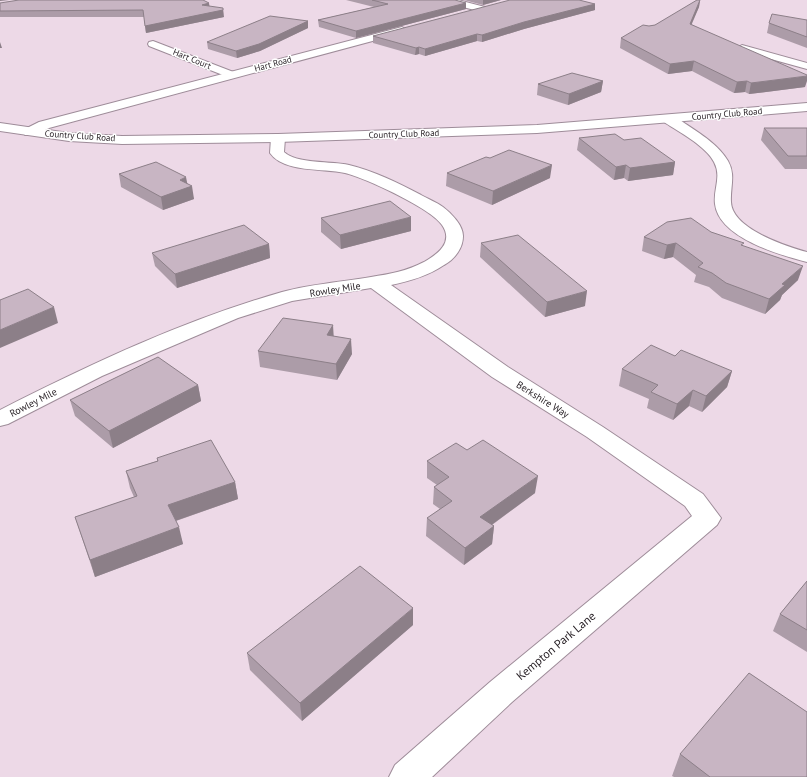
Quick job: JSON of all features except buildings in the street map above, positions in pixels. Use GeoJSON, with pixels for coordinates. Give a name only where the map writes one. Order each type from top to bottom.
{"type":"FeatureCollection","features":[{"type":"Feature","properties":{"kind":"street"},"geometry":{"type":"LineString","coordinates":[[447,0],[486,8],[459,15]]}},
{"type":"Feature","properties":{"kind":"street","name":"Hart Road"},"geometry":{"type":"LineString","coordinates":[[30,132],[44,125],[413,27]]}},
{"type":"Feature","properties":{"kind":"street","name":"Hart Court"},"geometry":{"type":"LineString","coordinates":[[153,44],[232,75]]}},
{"type":"Feature","properties":{"kind":"street"},"geometry":{"type":"LineString","coordinates":[[742,48],[807,66]]}},
{"type":"Feature","properties":{"kind":"street","name":"Country Club Road"},"geometry":{"type":"LineString","coordinates":[[3,130],[69,137],[122,140],[278,138],[537,129],[807,107]]}},
{"type":"Feature","properties":{"kind":"street"},"geometry":{"type":"LineString","coordinates":[[669,119],[713,151],[722,162],[727,175],[723,204],[725,214],[730,221],[755,238],[784,250],[807,257]]}},
{"type":"Feature","properties":{"kind":"street","name":"Rowley Mile"},"geometry":{"type":"LineString","coordinates":[[0,419],[94,371],[231,314],[289,296],[404,277],[438,263],[450,252],[456,241],[455,229],[448,218],[437,210],[360,173],[336,167],[296,163],[284,160],[277,153],[278,138]]}},
{"type":"Feature","properties":{"kind":"street","name":"Berkshire Way"},"geometry":{"type":"LineString","coordinates":[[375,282],[500,372],[595,432],[694,500],[708,518]]}},
{"type":"Feature","properties":{"kind":"street","name":"Kempton Park Lane"},"geometry":{"type":"LineString","coordinates":[[407,777],[501,692],[708,518]]}}]}
